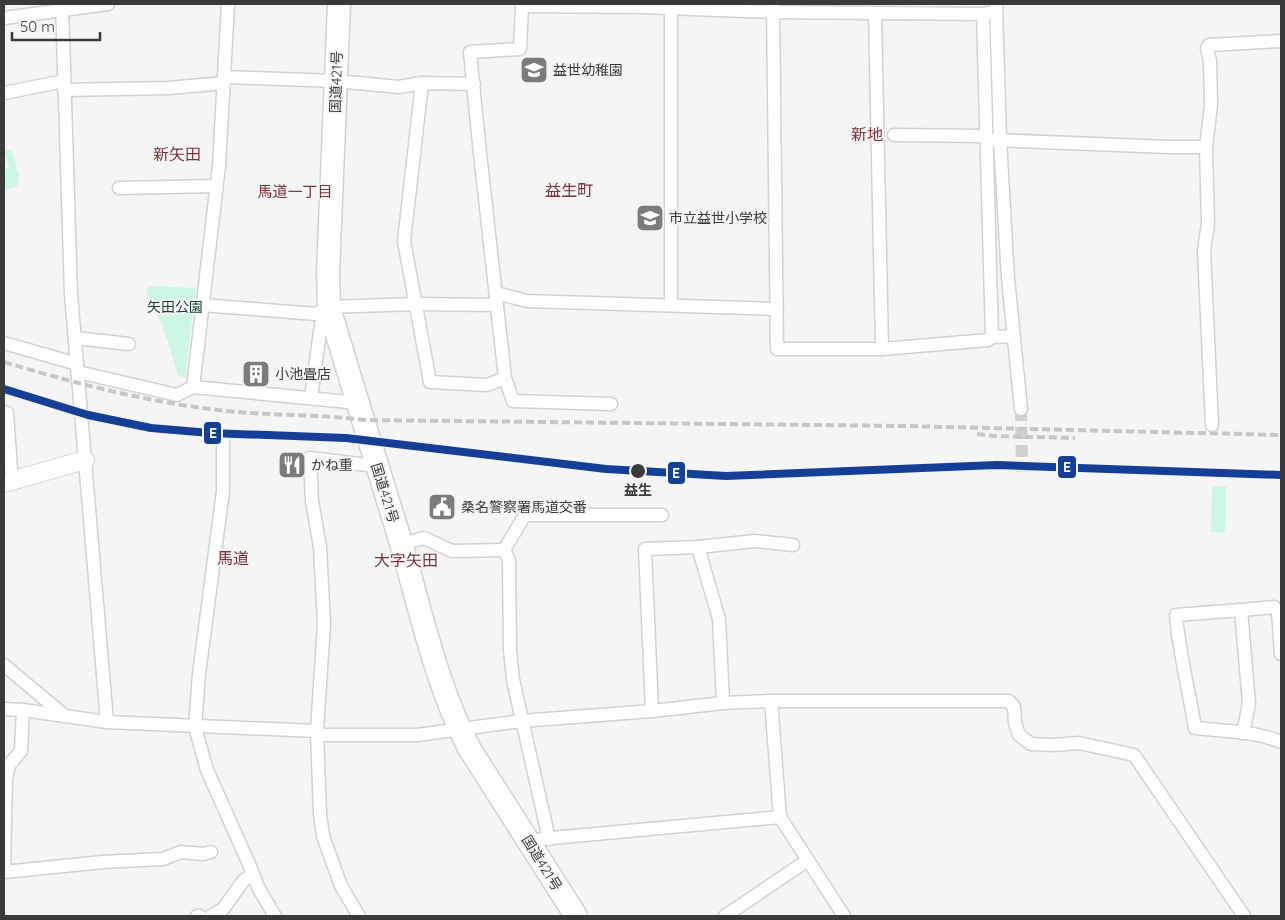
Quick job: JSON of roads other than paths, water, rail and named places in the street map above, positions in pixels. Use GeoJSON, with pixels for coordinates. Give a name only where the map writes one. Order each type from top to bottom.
{"type":"FeatureCollection","features":[{"type":"Feature","properties":{"kind":"highway","name":"国道421号"},"geometry":{"type":"LineString","coordinates":[[339,4],[328,273],[330,310],[441,680],[459,729],[469,748],[539,840],[576,916]]}},
{"type":"Feature","properties":{"kind":"street"},"geometry":{"type":"LineString","coordinates":[[4,18],[62,7],[108,4]]}},
{"type":"Feature","properties":{"kind":"street"},"geometry":{"type":"LineString","coordinates":[[192,387],[219,166],[228,4]]}},
{"type":"Feature","properties":{"kind":"street"},"geometry":{"type":"LineString","coordinates":[[612,404],[513,401],[505,378],[478,144],[470,52],[520,49],[521,5],[671,9],[773,8],[875,13],[991,10]]}},
{"type":"Feature","properties":{"kind":"street"},"geometry":{"type":"LineString","coordinates":[[62,7],[71,294],[107,722]]}},
{"type":"Feature","properties":{"kind":"street"},"geometry":{"type":"LineString","coordinates":[[773,8],[777,349],[882,349],[1014,336]]}},
{"type":"Feature","properties":{"kind":"street"},"geometry":{"type":"LineString","coordinates":[[670,305],[671,9]]}},
{"type":"Feature","properties":{"kind":"street"},"geometry":{"type":"LineString","coordinates":[[991,10],[986,138],[992,337]]}},
{"type":"Feature","properties":{"kind":"street"},"geometry":{"type":"LineString","coordinates":[[991,10],[1008,278],[1021,409]]}},
{"type":"Feature","properties":{"kind":"street"},"geometry":{"type":"LineString","coordinates":[[875,13],[882,349]]}},
{"type":"Feature","properties":{"kind":"street"},"geometry":{"type":"LineString","coordinates":[[1212,425],[1204,250],[1208,224],[1206,147],[1211,105],[1210,60],[1207,48],[1209,45],[1281,40]]}},
{"type":"Feature","properties":{"kind":"street"},"geometry":{"type":"LineString","coordinates":[[4,93],[64,86],[169,88],[224,80],[336,81],[399,86],[422,83],[474,84]]}},
{"type":"Feature","properties":{"kind":"street"},"geometry":{"type":"LineString","coordinates":[[422,83],[404,241],[430,382],[487,385],[505,378]]}},
{"type":"Feature","properties":{"kind":"street"},"geometry":{"type":"LineString","coordinates":[[894,134],[1000,140],[1206,147]]}},
{"type":"Feature","properties":{"kind":"street"},"geometry":{"type":"LineString","coordinates":[[119,188],[216,186]]}},
{"type":"Feature","properties":{"kind":"street"},"geometry":{"type":"LineString","coordinates":[[202,305],[316,314],[330,310],[497,299],[776,309]]}},
{"type":"Feature","properties":{"kind":"street"},"geometry":{"type":"LineString","coordinates":[[311,398],[321,324],[330,310]]}},
{"type":"Feature","properties":{"kind":"street"},"geometry":{"type":"LineString","coordinates":[[75,338],[129,344]]}},
{"type":"Feature","properties":{"kind":"street"},"geometry":{"type":"LineString","coordinates":[[4,343],[78,368],[177,395],[192,387],[359,403]]}},
{"type":"Feature","properties":{"kind":"street"},"geometry":{"type":"LineString","coordinates":[[4,412],[7,413],[7,476],[85,460]]}},
{"type":"Feature","properties":{"kind":"street"},"geometry":{"type":"LineString","coordinates":[[223,441],[223,491],[200,664],[195,727],[207,770],[249,864],[252,875],[275,916]]}},
{"type":"Feature","properties":{"kind":"street"},"geometry":{"type":"LineString","coordinates":[[359,916],[341,886],[323,836],[318,781],[317,732],[324,624],[320,547],[312,501],[310,458],[376,466]]}},
{"type":"Feature","properties":{"kind":"street"},"geometry":{"type":"LineString","coordinates":[[504,550],[525,515],[662,515]]}},
{"type":"Feature","properties":{"kind":"street"},"geometry":{"type":"LineString","coordinates":[[401,544],[424,538],[452,550],[504,550]]}},
{"type":"Feature","properties":{"kind":"street"},"geometry":{"type":"LineString","coordinates":[[652,711],[645,549],[698,547],[756,541],[793,545]]}},
{"type":"Feature","properties":{"kind":"street"},"geometry":{"type":"LineString","coordinates":[[698,547],[720,619],[723,703]]}},
{"type":"Feature","properties":{"kind":"street"},"geometry":{"type":"LineString","coordinates":[[504,550],[509,560],[510,649],[513,680],[521,721],[526,731],[539,840],[780,817]]}},
{"type":"Feature","properties":{"kind":"street"},"geometry":{"type":"LineString","coordinates":[[1281,654],[1278,612],[1274,607],[1176,615],[1178,642],[1196,728],[1243,733],[1281,742]]}},
{"type":"Feature","properties":{"kind":"street"},"geometry":{"type":"LineString","coordinates":[[1241,610],[1250,703],[1243,733]]}},
{"type":"Feature","properties":{"kind":"street"},"geometry":{"type":"LineString","coordinates":[[4,665],[65,716]]}},
{"type":"Feature","properties":{"kind":"street"},"geometry":{"type":"LineString","coordinates":[[771,701],[780,817],[844,916]]}},
{"type":"Feature","properties":{"kind":"street"},"geometry":{"type":"LineString","coordinates":[[4,709],[107,722],[317,732],[323,734],[417,736],[521,721],[652,711],[723,703],[771,701],[1009,701],[1014,707],[1015,723],[1019,735],[1031,744],[1079,743],[1134,755],[1244,916]]}},
{"type":"Feature","properties":{"kind":"street"},"geometry":{"type":"LineString","coordinates":[[23,710],[20,752],[9,765],[5,779],[4,872],[103,862],[163,859],[180,852],[203,854],[211,852]]}},
{"type":"Feature","properties":{"kind":"street"},"geometry":{"type":"LineString","coordinates":[[725,916],[808,860]]}},
{"type":"Feature","properties":{"kind":"street"},"geometry":{"type":"LineString","coordinates":[[211,916],[223,909],[244,880],[252,875]]}},
{"type":"Feature","properties":{"kind":"tunnel"},"geometry":{"type":"LineString","coordinates":[[1021,409],[1022,472]]}},
{"type":"Feature","properties":{"kind":"railway"},"geometry":{"type":"LineString","coordinates":[[4,362],[59,378],[142,398],[199,408],[244,413],[364,420],[905,426],[1281,435]]}},
{"type":"Feature","properties":{"kind":"railway"},"geometry":{"type":"LineString","coordinates":[[977,434],[1075,438]]}},
{"type":"Feature","properties":{"kind":"place","name":"益世幼稚園"},"geometry":{"type":"Point","coordinates":[534,70]}},
{"type":"Feature","properties":{"kind":"place","name":"市立益世小学校"},"geometry":{"type":"Point","coordinates":[650,218]}},
{"type":"Feature","properties":{"kind":"place","name":"小池畳店"},"geometry":{"type":"Point","coordinates":[256,374]}},
{"type":"Feature","properties":{"kind":"place","name":"かね重"},"geometry":{"type":"Point","coordinates":[292,465]}},
{"type":"Feature","properties":{"kind":"place","name":"益生"},"geometry":{"type":"Point","coordinates":[638,471]}},
{"type":"Feature","properties":{"kind":"place","name":"桑名警察署馬道交番"},"geometry":{"type":"Point","coordinates":[442,507]}},
{"type":"Feature","properties":{"kind":"district","name":"新地"},"geometry":{"type":"Point","coordinates":[867,134]}},
{"type":"Feature","properties":{"kind":"district","name":"新矢田"},"geometry":{"type":"Point","coordinates":[177,154]}},
{"type":"Feature","properties":{"kind":"district","name":"益生町"},"geometry":{"type":"Point","coordinates":[569,190]}},
{"type":"Feature","properties":{"kind":"district","name":"馬道一丁目"},"geometry":{"type":"Point","coordinates":[295,192]}},
{"type":"Feature","properties":{"kind":"district","name":"馬道"},"geometry":{"type":"Point","coordinates":[233,558]}},
{"type":"Feature","properties":{"kind":"district","name":"大字矢田"},"geometry":{"type":"Point","coordinates":[406,560]}},
{"type":"Feature","properties":{"kind":"park label","name":"矢田公園"},"geometry":{"type":"Point","coordinates":[175,307]}}]}
